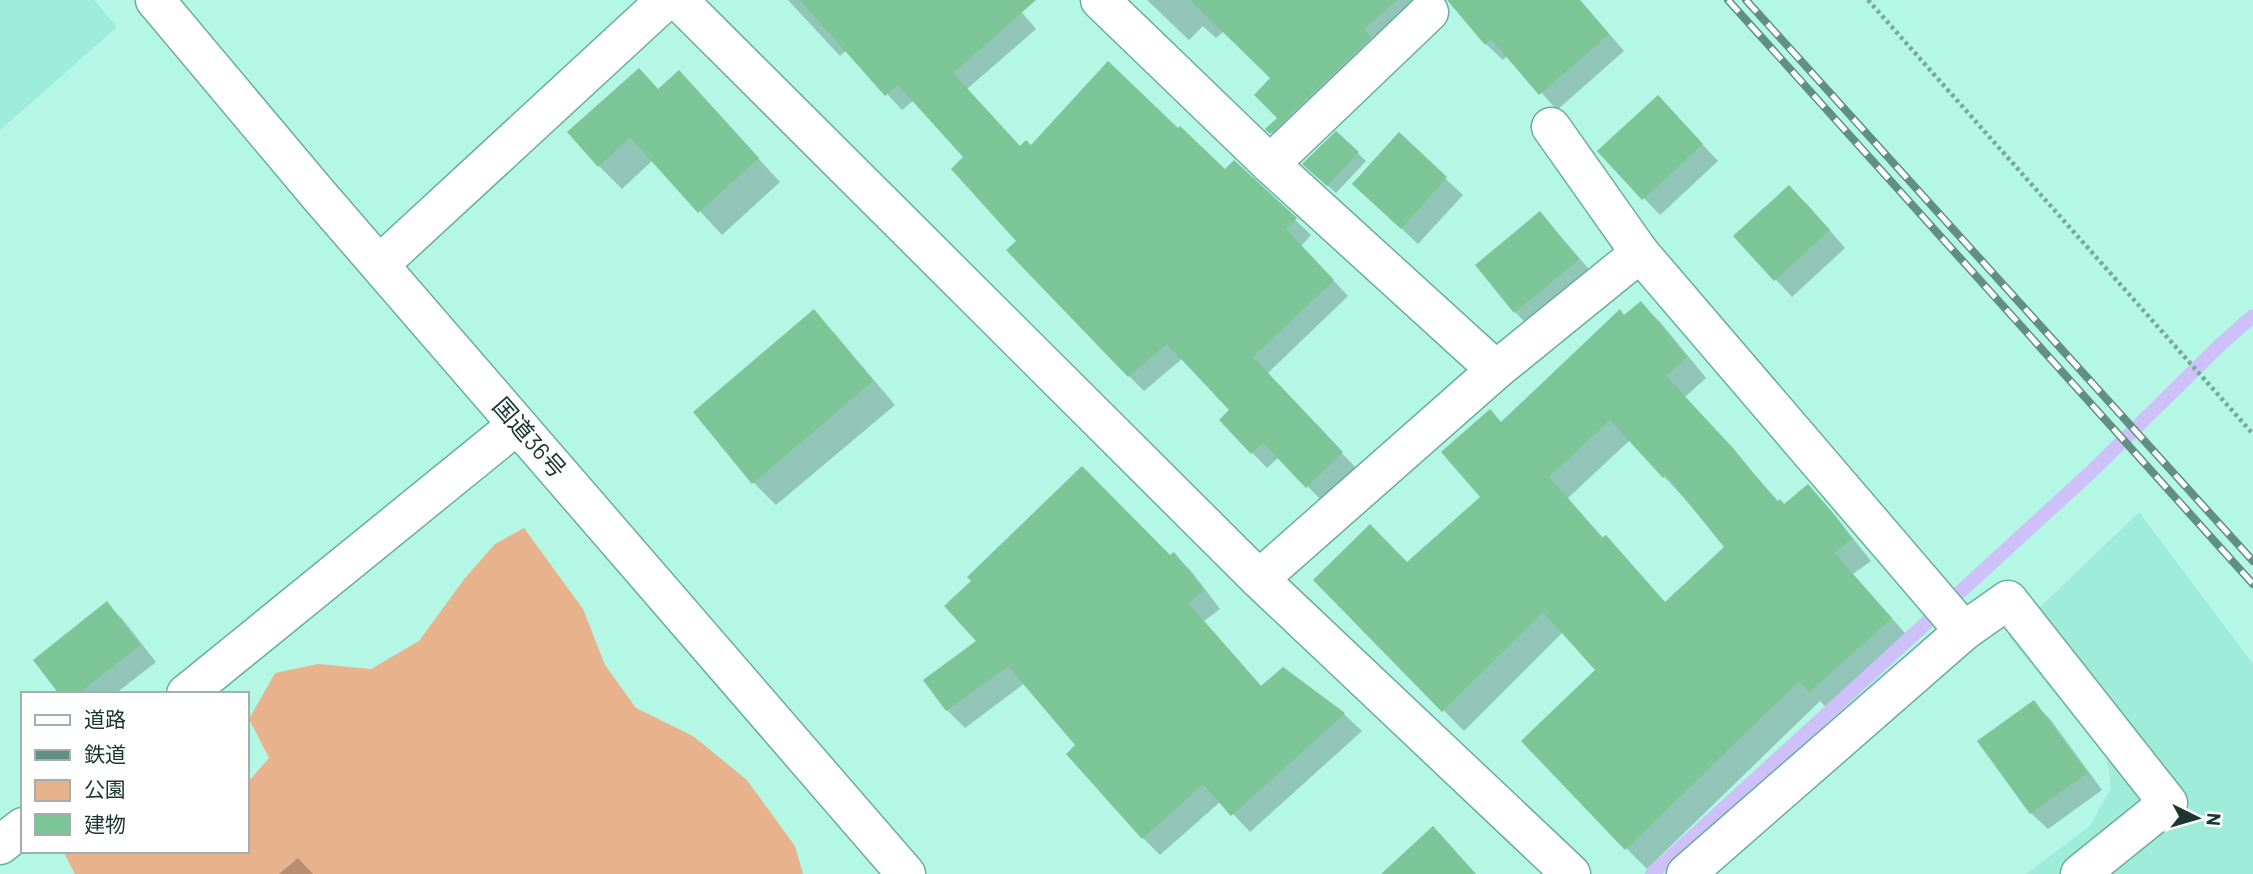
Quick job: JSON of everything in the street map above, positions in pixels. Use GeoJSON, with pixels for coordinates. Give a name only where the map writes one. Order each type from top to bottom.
{"type":"FeatureCollection","features":[{"type":"Feature","properties":{"kind":"main road","name":"国道36号"},"geometry":{"type":"LineString","coordinates":[[155,0],[317,193],[906,874]]}},
{"type":"Feature","properties":{"kind":"main road"},"geometry":{"type":"LineString","coordinates":[[380,264],[666,0]]}},
{"type":"Feature","properties":{"kind":"main road"},"geometry":{"type":"LineString","coordinates":[[678,0],[1259,579],[1571,874]]}},
{"type":"Feature","properties":{"kind":"main road"},"geometry":{"type":"LineString","coordinates":[[1100,0],[1270,164],[1496,370]]}},
{"type":"Feature","properties":{"kind":"main road"},"geometry":{"type":"LineString","coordinates":[[1270,164],[1429,12]]}},
{"type":"Feature","properties":{"kind":"main road"},"geometry":{"type":"LineString","coordinates":[[1551,127],[1640,253],[1964,631]]}},
{"type":"Feature","properties":{"kind":"main road"},"geometry":{"type":"LineString","coordinates":[[1259,579],[1496,370],[1640,253]]}},
{"type":"Feature","properties":{"kind":"main road"},"geometry":{"type":"LineString","coordinates":[[188,692],[517,425]]}},
{"type":"Feature","properties":{"kind":"main road"},"geometry":{"type":"LineString","coordinates":[[1686,874],[1964,631],[2008,600],[2168,803],[2080,874]]}},
{"type":"Feature","properties":{"kind":"main road"},"geometry":{"type":"LineString","coordinates":[[0,845],[21,829]]}},
{"type":"Feature","properties":{"kind":"main road"},"geometry":{"type":"LineString","coordinates":[[0,861],[11,874]]}},
{"type":"Feature","properties":{"kind":"path"},"geometry":{"type":"LineString","coordinates":[[1868,0],[2253,433]]}},
{"type":"Feature","properties":{"kind":"shaded area"},"geometry":{"type":"Polygon","coordinates":[[[0,0],[94,0],[117,27],[0,130],[0,0]]]}},
{"type":"Feature","properties":{"kind":"shaded area"},"geometry":{"type":"Polygon","coordinates":[[[2139,512],[2253,664],[2253,874],[2026,874],[2090,826],[2111,788],[2107,758],[2009,637],[2139,512]]]}},
{"type":"Feature","properties":{"kind":"green space"},"geometry":{"type":"Polygon","coordinates":[[[524,528],[583,609],[605,665],[636,708],[693,736],[747,780],[795,846],[803,874],[75,874],[65,855],[66,853],[248,853],[248,782],[269,758],[249,719],[275,673],[318,664],[371,669],[419,641],[465,578],[495,544],[524,528]]]}},
{"type":"Feature","properties":{"kind":"building"},"geometry":{"type":"Polygon","coordinates":[[[800,0],[1036,0],[953,73],[1020,146],[1026,140],[1031,145],[1108,61],[1225,169],[1234,160],[1297,218],[1286,229],[1334,280],[1253,357],[1343,452],[1306,488],[1263,443],[1251,454],[1219,420],[1229,410],[1167,344],[1128,377],[1006,250],[1016,241],[951,169],[963,157],[898,85],[885,96],[800,0]]]}},
{"type":"Feature","properties":{"kind":"building"},"geometry":{"type":"Polygon","coordinates":[[[1190,0],[1397,0],[1364,29],[1371,37],[1270,134],[1265,129],[1277,118],[1254,95],[1270,78],[1190,0]]]}},
{"type":"Feature","properties":{"kind":"building"},"geometry":{"type":"Polygon","coordinates":[[[1447,0],[1580,0],[1609,34],[1539,95],[1491,39],[1485,45],[1447,0]]]}},
{"type":"Feature","properties":{"kind":"building"},"geometry":{"type":"Polygon","coordinates":[[[639,68],[658,89],[679,70],[759,158],[698,213],[630,137],[598,167],[567,132],[639,68]]]}},
{"type":"Feature","properties":{"kind":"building"},"geometry":{"type":"Polygon","coordinates":[[[1658,95],[1703,144],[1642,200],[1597,151],[1658,95]]]}},
{"type":"Feature","properties":{"kind":"building"},"geometry":{"type":"Polygon","coordinates":[[[1336,131],[1359,152],[1327,186],[1302,164],[1336,131]]]}},
{"type":"Feature","properties":{"kind":"building"},"geometry":{"type":"Polygon","coordinates":[[[1399,132],[1447,177],[1401,229],[1352,184],[1399,132]]]}},
{"type":"Feature","properties":{"kind":"building"},"geometry":{"type":"Polygon","coordinates":[[[1789,185],[1830,230],[1774,281],[1733,236],[1789,185]]]}},
{"type":"Feature","properties":{"kind":"building"},"geometry":{"type":"Polygon","coordinates":[[[1540,211],[1579,259],[1514,313],[1475,265],[1540,211]]]}},
{"type":"Feature","properties":{"kind":"building"},"geometry":{"type":"Polygon","coordinates":[[[1641,301],[1687,357],[1666,376],[1733,448],[1777,502],[1780,499],[1784,504],[1808,484],[1852,539],[1834,553],[1892,618],[1809,692],[1799,681],[1625,850],[1521,741],[1595,670],[1543,612],[1442,712],[1313,580],[1370,524],[1407,562],[1480,497],[1441,452],[1490,409],[1501,422],[1620,309],[1624,315],[1641,301]],[[1610,420],[1549,477],[1602,538],[1606,535],[1665,602],[1724,547],[1666,475],[1663,478],[1610,420]]]}},
{"type":"Feature","properties":{"kind":"building"},"geometry":{"type":"Polygon","coordinates":[[[814,309],[873,381],[752,484],[693,412],[814,309]]]}},
{"type":"Feature","properties":{"kind":"building"},"geometry":{"type":"Polygon","coordinates":[[[1082,466],[1170,555],[1174,552],[1204,590],[1188,603],[1261,686],[1283,667],[1345,713],[1231,816],[1203,784],[1142,839],[1066,754],[1075,745],[1008,666],[946,711],[923,680],[976,641],[944,606],[971,581],[967,577],[1082,466]]]}},
{"type":"Feature","properties":{"kind":"building"},"geometry":{"type":"Polygon","coordinates":[[[107,601],[140,645],[81,692],[57,692],[33,660],[107,601]]]}},
{"type":"Feature","properties":{"kind":"building"},"geometry":{"type":"Polygon","coordinates":[[[2034,700],[2087,773],[2030,814],[1977,741],[2034,700]]]}},
{"type":"Feature","properties":{"kind":"building"},"geometry":{"type":"Polygon","coordinates":[[[1433,826],[1476,874],[1381,874],[1433,826]]]}},
{"type":"Feature","properties":{"kind":"waterway"},"geometry":{"type":"LineString","coordinates":[[1652,874],[2090,473],[2253,316]]}},
{"type":"Feature","properties":{"kind":"railway"},"geometry":{"type":"LineString","coordinates":[[1728,0],[2253,584]]}},
{"type":"Feature","properties":{"kind":"railway"},"geometry":{"type":"LineString","coordinates":[[1746,0],[2253,561]]}}]}
